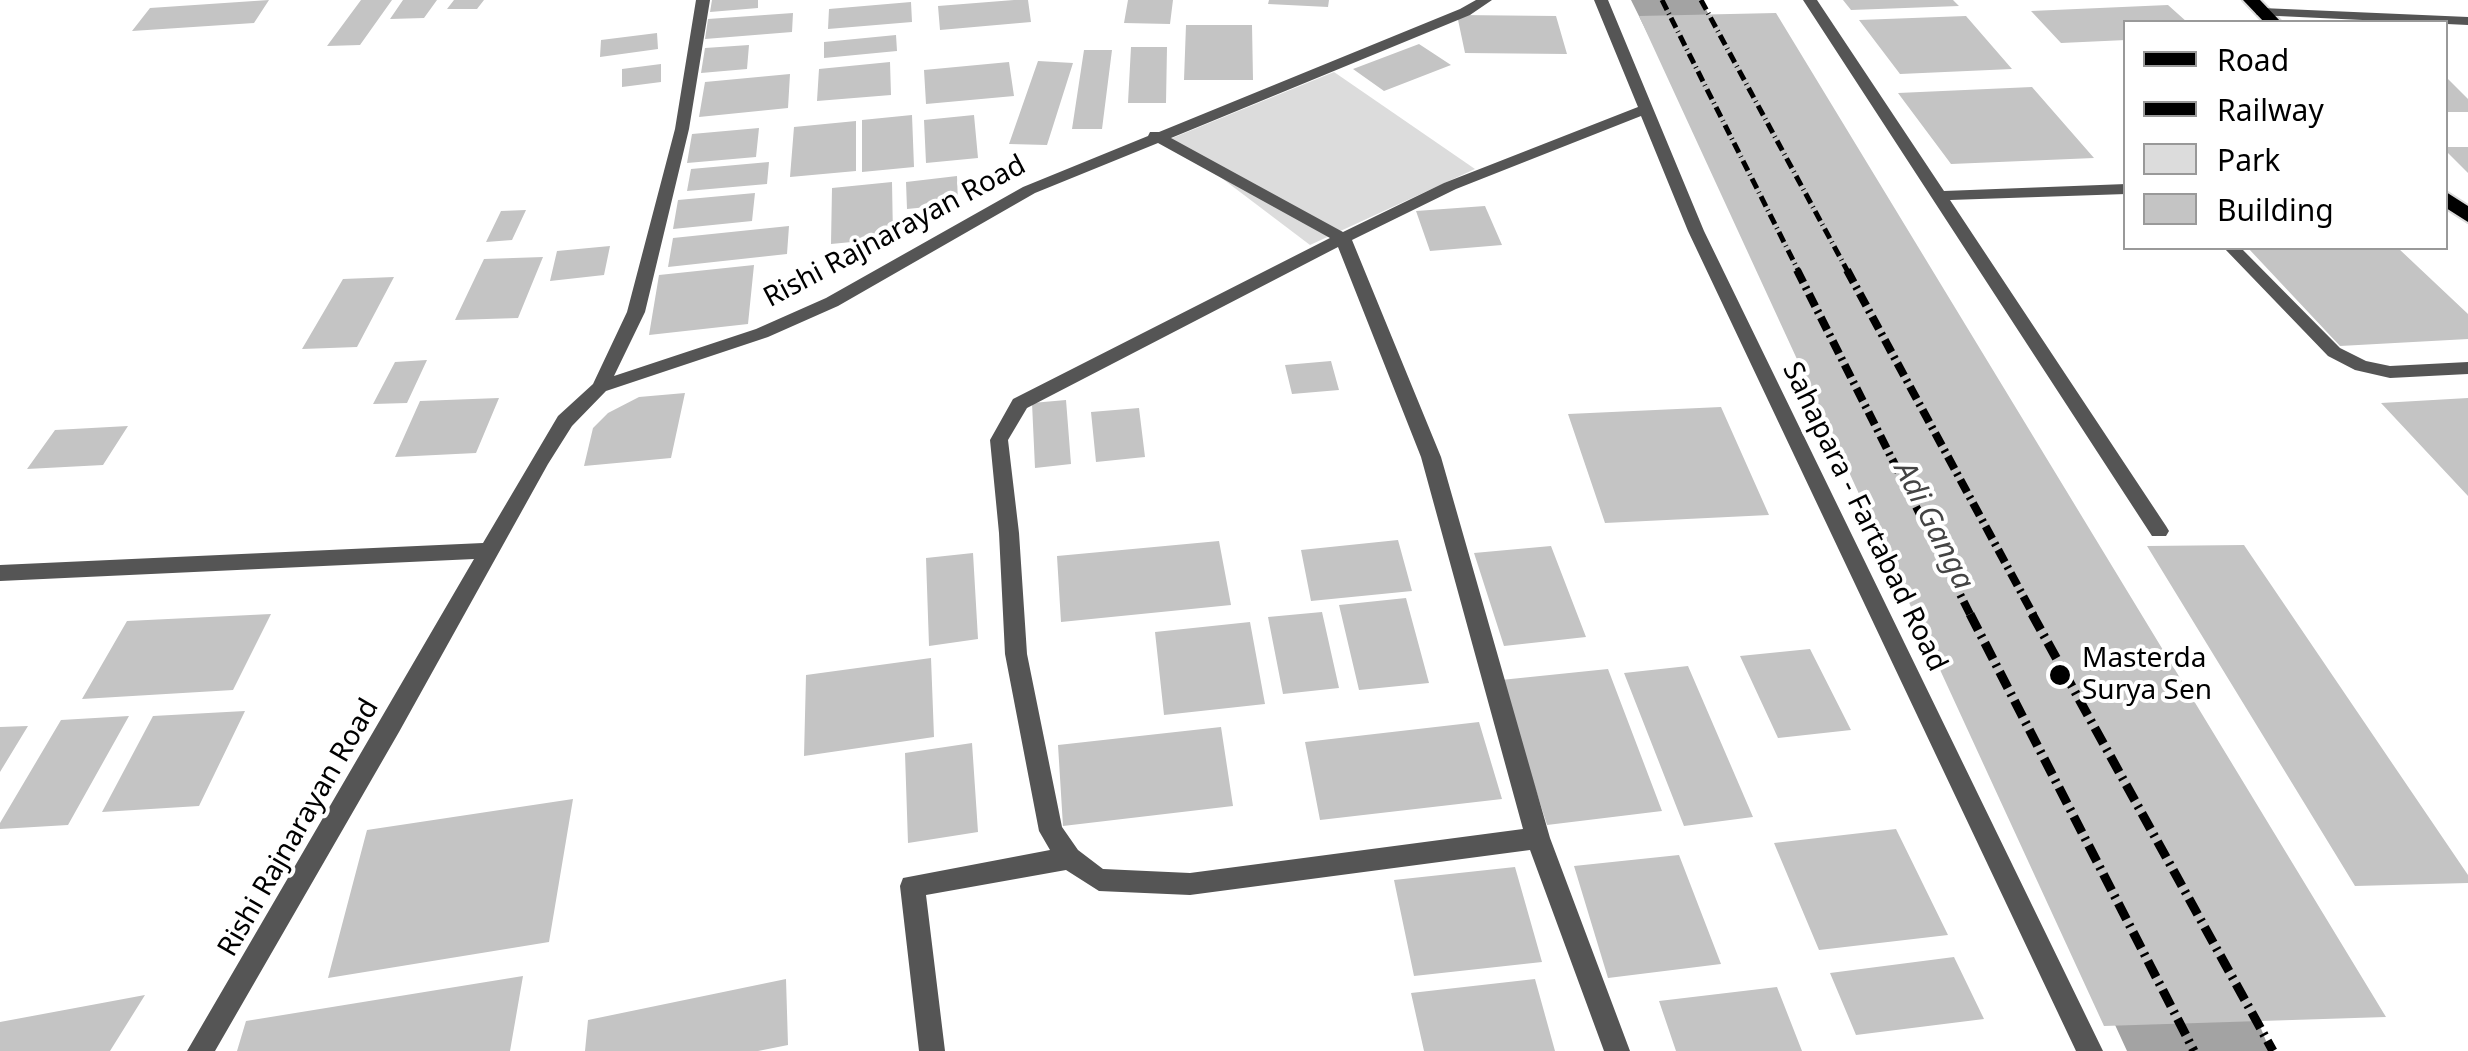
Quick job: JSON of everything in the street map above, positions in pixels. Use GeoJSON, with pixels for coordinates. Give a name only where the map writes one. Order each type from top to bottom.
{"type":"FeatureCollection","features":[{"type":"Feature","properties":{"kind":"main road"},"geometry":{"type":"LineString","coordinates":[[2448,200],[2468,216]]}},
{"type":"Feature","properties":{"kind":"street"},"geometry":{"type":"LineString","coordinates":[[600,387],[636,312],[682,129],[702,0]]}},
{"type":"Feature","properties":{"kind":"street","name":"Rishi Rajnarayan Road"},"geometry":{"type":"LineString","coordinates":[[200,1051],[565,421],[600,387],[762,333],[832,302],[1028,190],[1465,12],[1485,0]]}},
{"type":"Feature","properties":{"kind":"street","name":"Sahapara - Fartabad Road"},"geometry":{"type":"LineString","coordinates":[[1601,0],[1696,231],[2090,1051]]}},
{"type":"Feature","properties":{"kind":"street"},"geometry":{"type":"LineString","coordinates":[[1810,0],[2159,530]]}},
{"type":"Feature","properties":{"kind":"street"},"geometry":{"type":"LineString","coordinates":[[2262,11],[2447,20]]}},
{"type":"Feature","properties":{"kind":"street"},"geometry":{"type":"LineString","coordinates":[[1538,838],[1190,884],[1098,880],[1069,858],[1051,832],[1016,654],[1010,533],[999,440],[1020,404],[1450,186],[1644,110]]}},
{"type":"Feature","properties":{"kind":"street"},"geometry":{"type":"LineString","coordinates":[[1156,135],[1343,239],[1431,457],[1538,838],[1616,1051]]}},
{"type":"Feature","properties":{"kind":"street"},"geometry":{"type":"LineString","coordinates":[[1940,196],[2123,190]]}},
{"type":"Feature","properties":{"kind":"street"},"geometry":{"type":"LineString","coordinates":[[2234,250],[2334,352],[2361,366],[2390,372],[2468,368]]}},
{"type":"Feature","properties":{"kind":"street"},"geometry":{"type":"LineString","coordinates":[[0,573],[489,551]]}},
{"type":"Feature","properties":{"kind":"street"},"geometry":{"type":"LineString","coordinates":[[932,1051],[912,886],[1069,858]]}},
{"type":"Feature","properties":{"kind":"green space"},"geometry":{"type":"Polygon","coordinates":[[[1334,72],[1475,169],[1310,245],[1170,139],[1334,72]]]}},
{"type":"Feature","properties":{"kind":"building"},"geometry":{"type":"Polygon","coordinates":[[[269,0],[254,23],[132,31],[150,8],[269,0]]]}},
{"type":"Feature","properties":{"kind":"building"},"geometry":{"type":"Polygon","coordinates":[[[361,0],[392,0],[360,45],[327,46],[361,0]]]}},
{"type":"Feature","properties":{"kind":"building"},"geometry":{"type":"Polygon","coordinates":[[[403,0],[437,0],[424,18],[390,19],[403,0]]]}},
{"type":"Feature","properties":{"kind":"building"},"geometry":{"type":"Polygon","coordinates":[[[454,0],[484,0],[477,9],[447,9],[454,0]]]}},
{"type":"Feature","properties":{"kind":"building"},"geometry":{"type":"Polygon","coordinates":[[[712,0],[758,0],[758,8],[710,12],[712,0]]]}},
{"type":"Feature","properties":{"kind":"building"},"geometry":{"type":"Polygon","coordinates":[[[1028,0],[1031,22],[940,30],[938,6],[1028,0]]]}},
{"type":"Feature","properties":{"kind":"building"},"geometry":{"type":"Polygon","coordinates":[[[1128,0],[1173,0],[1170,24],[1124,23],[1128,0]]]}},
{"type":"Feature","properties":{"kind":"building"},"geometry":{"type":"Polygon","coordinates":[[[1269,0],[1329,0],[1328,7],[1268,4],[1269,0]]]}},
{"type":"Feature","properties":{"kind":"building"},"geometry":{"type":"Polygon","coordinates":[[[1843,0],[1953,0],[1959,6],[1851,10],[1843,0]]]}},
{"type":"Feature","properties":{"kind":"building"},"geometry":{"type":"Polygon","coordinates":[[[911,2],[912,22],[828,29],[829,9],[911,2]]]}},
{"type":"Feature","properties":{"kind":"building"},"geometry":{"type":"Polygon","coordinates":[[[2168,5],[2185,20],[2123,20],[2123,40],[2061,43],[2031,11],[2168,5]]]}},
{"type":"Feature","properties":{"kind":"building"},"geometry":{"type":"Polygon","coordinates":[[[793,13],[792,32],[705,39],[708,19],[793,13]]]}},
{"type":"Feature","properties":{"kind":"building","name":"Masterda Surya Sen"},"geometry":{"type":"Polygon","coordinates":[[[1776,13],[2386,1017],[2104,1026],[1639,16],[1776,13]]]}},
{"type":"Feature","properties":{"kind":"building"},"geometry":{"type":"Polygon","coordinates":[[[1457,15],[1556,16],[1567,54],[1465,53],[1457,15]]]}},
{"type":"Feature","properties":{"kind":"building"},"geometry":{"type":"Polygon","coordinates":[[[1966,16],[2012,69],[1900,74],[1859,20],[1966,16]]]}},
{"type":"Feature","properties":{"kind":"building"},"geometry":{"type":"Polygon","coordinates":[[[1186,25],[1252,25],[1253,80],[1184,80],[1186,25]]]}},
{"type":"Feature","properties":{"kind":"building"},"geometry":{"type":"Polygon","coordinates":[[[657,33],[658,49],[600,57],[601,40],[657,33]]]}},
{"type":"Feature","properties":{"kind":"building"},"geometry":{"type":"Polygon","coordinates":[[[896,35],[897,51],[824,58],[824,42],[896,35]]]}},
{"type":"Feature","properties":{"kind":"building"},"geometry":{"type":"Polygon","coordinates":[[[1419,44],[1451,65],[1384,91],[1353,69],[1419,44]]]}},
{"type":"Feature","properties":{"kind":"building"},"geometry":{"type":"Polygon","coordinates":[[[749,45],[747,69],[701,73],[705,48],[749,45]]]}},
{"type":"Feature","properties":{"kind":"building"},"geometry":{"type":"Polygon","coordinates":[[[1131,47],[1167,47],[1166,103],[1128,103],[1131,47]]]}},
{"type":"Feature","properties":{"kind":"building"},"geometry":{"type":"Polygon","coordinates":[[[1084,50],[1112,50],[1102,129],[1072,129],[1084,50]]]}},
{"type":"Feature","properties":{"kind":"building"},"geometry":{"type":"Polygon","coordinates":[[[1038,61],[1073,63],[1047,145],[1009,144],[1038,61]]]}},
{"type":"Feature","properties":{"kind":"building"},"geometry":{"type":"Polygon","coordinates":[[[890,62],[891,95],[817,101],[819,69],[890,62]]]}},
{"type":"Feature","properties":{"kind":"building"},"geometry":{"type":"Polygon","coordinates":[[[1009,62],[1014,96],[926,104],[924,70],[1009,62]]]}},
{"type":"Feature","properties":{"kind":"building"},"geometry":{"type":"Polygon","coordinates":[[[661,64],[661,82],[622,87],[622,69],[661,64]]]}},
{"type":"Feature","properties":{"kind":"building"},"geometry":{"type":"Polygon","coordinates":[[[790,74],[788,108],[699,117],[705,82],[790,74]]]}},
{"type":"Feature","properties":{"kind":"building"},"geometry":{"type":"Polygon","coordinates":[[[2448,79],[2468,99],[2468,112],[2448,112],[2448,79]]]}},
{"type":"Feature","properties":{"kind":"building"},"geometry":{"type":"Polygon","coordinates":[[[2032,87],[2094,158],[1951,164],[1898,93],[2032,87]]]}},
{"type":"Feature","properties":{"kind":"building"},"geometry":{"type":"Polygon","coordinates":[[[912,115],[914,167],[862,172],[862,120],[912,115]]]}},
{"type":"Feature","properties":{"kind":"building"},"geometry":{"type":"Polygon","coordinates":[[[974,115],[978,158],[926,163],[924,120],[974,115]]]}},
{"type":"Feature","properties":{"kind":"building"},"geometry":{"type":"Polygon","coordinates":[[[856,121],[856,171],[790,177],[794,127],[856,121]]]}},
{"type":"Feature","properties":{"kind":"building"},"geometry":{"type":"Polygon","coordinates":[[[759,128],[756,157],[687,163],[692,134],[759,128]]]}},
{"type":"Feature","properties":{"kind":"building"},"geometry":{"type":"Polygon","coordinates":[[[2448,147],[2468,147],[2468,173],[2448,153],[2448,147]]]}},
{"type":"Feature","properties":{"kind":"building"},"geometry":{"type":"Polygon","coordinates":[[[769,162],[767,184],[687,191],[691,169],[769,162]]]}},
{"type":"Feature","properties":{"kind":"building"},"geometry":{"type":"Polygon","coordinates":[[[957,176],[958,204],[907,209],[906,182],[957,176]]]}},
{"type":"Feature","properties":{"kind":"building"},"geometry":{"type":"Polygon","coordinates":[[[892,182],[893,238],[831,244],[832,188],[892,182]]]}},
{"type":"Feature","properties":{"kind":"building"},"geometry":{"type":"Polygon","coordinates":[[[755,193],[752,221],[673,229],[678,200],[755,193]]]}},
{"type":"Feature","properties":{"kind":"building"},"geometry":{"type":"Polygon","coordinates":[[[1485,206],[1502,245],[1430,251],[1416,211],[1485,206]]]}},
{"type":"Feature","properties":{"kind":"building"},"geometry":{"type":"Polygon","coordinates":[[[526,210],[512,240],[486,242],[501,211],[526,210]]]}},
{"type":"Feature","properties":{"kind":"building"},"geometry":{"type":"Polygon","coordinates":[[[789,226],[787,254],[668,267],[673,238],[789,226]]]}},
{"type":"Feature","properties":{"kind":"building"},"geometry":{"type":"Polygon","coordinates":[[[610,246],[604,275],[550,281],[557,251],[610,246]]]}},
{"type":"Feature","properties":{"kind":"building"},"geometry":{"type":"Polygon","coordinates":[[[2250,250],[2400,250],[2468,314],[2468,339],[2340,346],[2250,250]]]}},
{"type":"Feature","properties":{"kind":"building"},"geometry":{"type":"Polygon","coordinates":[[[543,257],[518,318],[455,320],[484,259],[543,257]]]}},
{"type":"Feature","properties":{"kind":"building"},"geometry":{"type":"Polygon","coordinates":[[[754,265],[748,324],[649,335],[659,275],[754,265]]]}},
{"type":"Feature","properties":{"kind":"building"},"geometry":{"type":"Polygon","coordinates":[[[394,277],[357,347],[302,349],[343,279],[394,277]]]}},
{"type":"Feature","properties":{"kind":"building"},"geometry":{"type":"Polygon","coordinates":[[[427,360],[407,403],[373,404],[395,362],[427,360]]]}},
{"type":"Feature","properties":{"kind":"building"},"geometry":{"type":"Polygon","coordinates":[[[1331,361],[1339,390],[1292,394],[1285,365],[1331,361]]]}},
{"type":"Feature","properties":{"kind":"building"},"geometry":{"type":"Polygon","coordinates":[[[685,393],[671,458],[584,466],[593,428],[608,413],[639,397],[685,393]]]}},
{"type":"Feature","properties":{"kind":"building"},"geometry":{"type":"Polygon","coordinates":[[[499,398],[476,453],[395,457],[420,401],[499,398]]]}},
{"type":"Feature","properties":{"kind":"building"},"geometry":{"type":"Polygon","coordinates":[[[2468,398],[2468,496],[2381,403],[2468,398]]]}},
{"type":"Feature","properties":{"kind":"building"},"geometry":{"type":"Polygon","coordinates":[[[1066,400],[1071,464],[1035,468],[1032,403],[1066,400]]]}},
{"type":"Feature","properties":{"kind":"building"},"geometry":{"type":"Polygon","coordinates":[[[1721,407],[1769,515],[1605,523],[1568,414],[1721,407]]]}},
{"type":"Feature","properties":{"kind":"building"},"geometry":{"type":"Polygon","coordinates":[[[1139,408],[1145,457],[1096,462],[1091,412],[1139,408]]]}},
{"type":"Feature","properties":{"kind":"building"},"geometry":{"type":"Polygon","coordinates":[[[128,426],[103,465],[27,469],[55,430],[128,426]]]}},
{"type":"Feature","properties":{"kind":"building"},"geometry":{"type":"Polygon","coordinates":[[[1398,540],[1412,591],[1311,601],[1301,550],[1398,540]]]}},
{"type":"Feature","properties":{"kind":"building"},"geometry":{"type":"Polygon","coordinates":[[[1219,541],[1231,605],[1061,622],[1057,556],[1219,541]]]}},
{"type":"Feature","properties":{"kind":"building"},"geometry":{"type":"Polygon","coordinates":[[[2244,545],[2468,875],[2468,883],[2355,886],[2147,546],[2244,545]]]}},
{"type":"Feature","properties":{"kind":"building"},"geometry":{"type":"Polygon","coordinates":[[[1551,546],[1586,637],[1504,646],[1474,553],[1551,546]]]}},
{"type":"Feature","properties":{"kind":"building"},"geometry":{"type":"Polygon","coordinates":[[[973,553],[978,639],[929,646],[926,558],[973,553]]]}},
{"type":"Feature","properties":{"kind":"building"},"geometry":{"type":"Polygon","coordinates":[[[1406,598],[1429,683],[1359,690],[1339,605],[1406,598]]]}},
{"type":"Feature","properties":{"kind":"building"},"geometry":{"type":"Polygon","coordinates":[[[1322,612],[1339,688],[1283,694],[1268,617],[1322,612]]]}},
{"type":"Feature","properties":{"kind":"building"},"geometry":{"type":"Polygon","coordinates":[[[271,614],[233,690],[82,699],[127,621],[271,614]]]}},
{"type":"Feature","properties":{"kind":"building"},"geometry":{"type":"Polygon","coordinates":[[[1250,622],[1265,704],[1164,715],[1155,632],[1250,622]]]}},
{"type":"Feature","properties":{"kind":"building"},"geometry":{"type":"Polygon","coordinates":[[[1810,649],[1851,730],[1778,738],[1740,656],[1810,649]]]}},
{"type":"Feature","properties":{"kind":"building"},"geometry":{"type":"Polygon","coordinates":[[[931,658],[934,737],[804,756],[806,675],[931,658]]]}},
{"type":"Feature","properties":{"kind":"building"},"geometry":{"type":"Polygon","coordinates":[[[1688,666],[1753,817],[1684,826],[1624,673],[1688,666]]]}},
{"type":"Feature","properties":{"kind":"building"},"geometry":{"type":"Polygon","coordinates":[[[1608,669],[1662,811],[1547,825],[1501,680],[1608,669]]]}},
{"type":"Feature","properties":{"kind":"building"},"geometry":{"type":"Polygon","coordinates":[[[245,711],[199,806],[102,812],[153,716],[245,711]]]}},
{"type":"Feature","properties":{"kind":"building"},"geometry":{"type":"Polygon","coordinates":[[[129,716],[68,825],[0,829],[61,720],[129,716]]]}},
{"type":"Feature","properties":{"kind":"building"},"geometry":{"type":"Polygon","coordinates":[[[1479,722],[1502,799],[1320,820],[1305,742],[1479,722]]]}},
{"type":"Feature","properties":{"kind":"building"},"geometry":{"type":"Polygon","coordinates":[[[28,726],[0,772],[0,727],[28,726]]]}},
{"type":"Feature","properties":{"kind":"building"},"geometry":{"type":"Polygon","coordinates":[[[1221,727],[1233,806],[1063,826],[1058,745],[1221,727]]]}},
{"type":"Feature","properties":{"kind":"building"},"geometry":{"type":"Polygon","coordinates":[[[972,743],[978,832],[908,843],[905,753],[972,743]]]}},
{"type":"Feature","properties":{"kind":"building"},"geometry":{"type":"Polygon","coordinates":[[[573,799],[549,942],[328,978],[367,830],[573,799]]]}},
{"type":"Feature","properties":{"kind":"building"},"geometry":{"type":"Polygon","coordinates":[[[1896,829],[1948,935],[1819,950],[1774,843],[1896,829]]]}},
{"type":"Feature","properties":{"kind":"building"},"geometry":{"type":"Polygon","coordinates":[[[1679,855],[1721,964],[1608,978],[1574,866],[1679,855]]]}},
{"type":"Feature","properties":{"kind":"building"},"geometry":{"type":"Polygon","coordinates":[[[1515,867],[1542,962],[1414,976],[1394,880],[1515,867]]]}},
{"type":"Feature","properties":{"kind":"building"},"geometry":{"type":"Polygon","coordinates":[[[1954,957],[1984,1019],[1856,1035],[1830,973],[1954,957]]]}},
{"type":"Feature","properties":{"kind":"building"},"geometry":{"type":"Polygon","coordinates":[[[523,976],[510,1051],[237,1051],[246,1021],[523,976]]]}},
{"type":"Feature","properties":{"kind":"building"},"geometry":{"type":"Polygon","coordinates":[[[786,979],[788,1045],[758,1051],[585,1051],[588,1020],[786,979]]]}},
{"type":"Feature","properties":{"kind":"building"},"geometry":{"type":"Polygon","coordinates":[[[1535,979],[1555,1051],[1424,1051],[1411,993],[1535,979]]]}},
{"type":"Feature","properties":{"kind":"building"},"geometry":{"type":"Polygon","coordinates":[[[1777,987],[1802,1051],[1676,1051],[1659,1001],[1777,987]]]}},
{"type":"Feature","properties":{"kind":"building"},"geometry":{"type":"Polygon","coordinates":[[[145,995],[110,1051],[0,1051],[0,1022],[145,995]]]}},
{"type":"Feature","properties":{"kind":"waterway","name":"Adi Ganga"},"geometry":{"type":"LineString","coordinates":[[1666,0],[1739,144]]}},
{"type":"Feature","properties":{"kind":"waterway","name":"Adi Ganga"},"geometry":{"type":"LineString","coordinates":[[2120,894],[2200,1051]]}},
{"type":"Feature","properties":{"kind":"railway"},"geometry":{"type":"LineString","coordinates":[[1662,0],[1799,272]]}},
{"type":"Feature","properties":{"kind":"railway"},"geometry":{"type":"LineString","coordinates":[[1701,0],[1848,272]]}},
{"type":"Feature","properties":{"kind":"railway"},"geometry":{"type":"LineString","coordinates":[[1797,270],[1971,616]]}},
{"type":"Feature","properties":{"kind":"railway"},"geometry":{"type":"LineString","coordinates":[[1847,270],[2034,616]]}},
{"type":"Feature","properties":{"kind":"railway"},"geometry":{"type":"LineString","coordinates":[[1970,614],[2194,1051]]}},
{"type":"Feature","properties":{"kind":"railway"},"geometry":{"type":"LineString","coordinates":[[2032,614],[2273,1051]]}},
{"type":"Feature","properties":{"kind":"place","name":"Masterda Surya Sen"},"geometry":{"type":"Point","coordinates":[2060,675]}}]}
